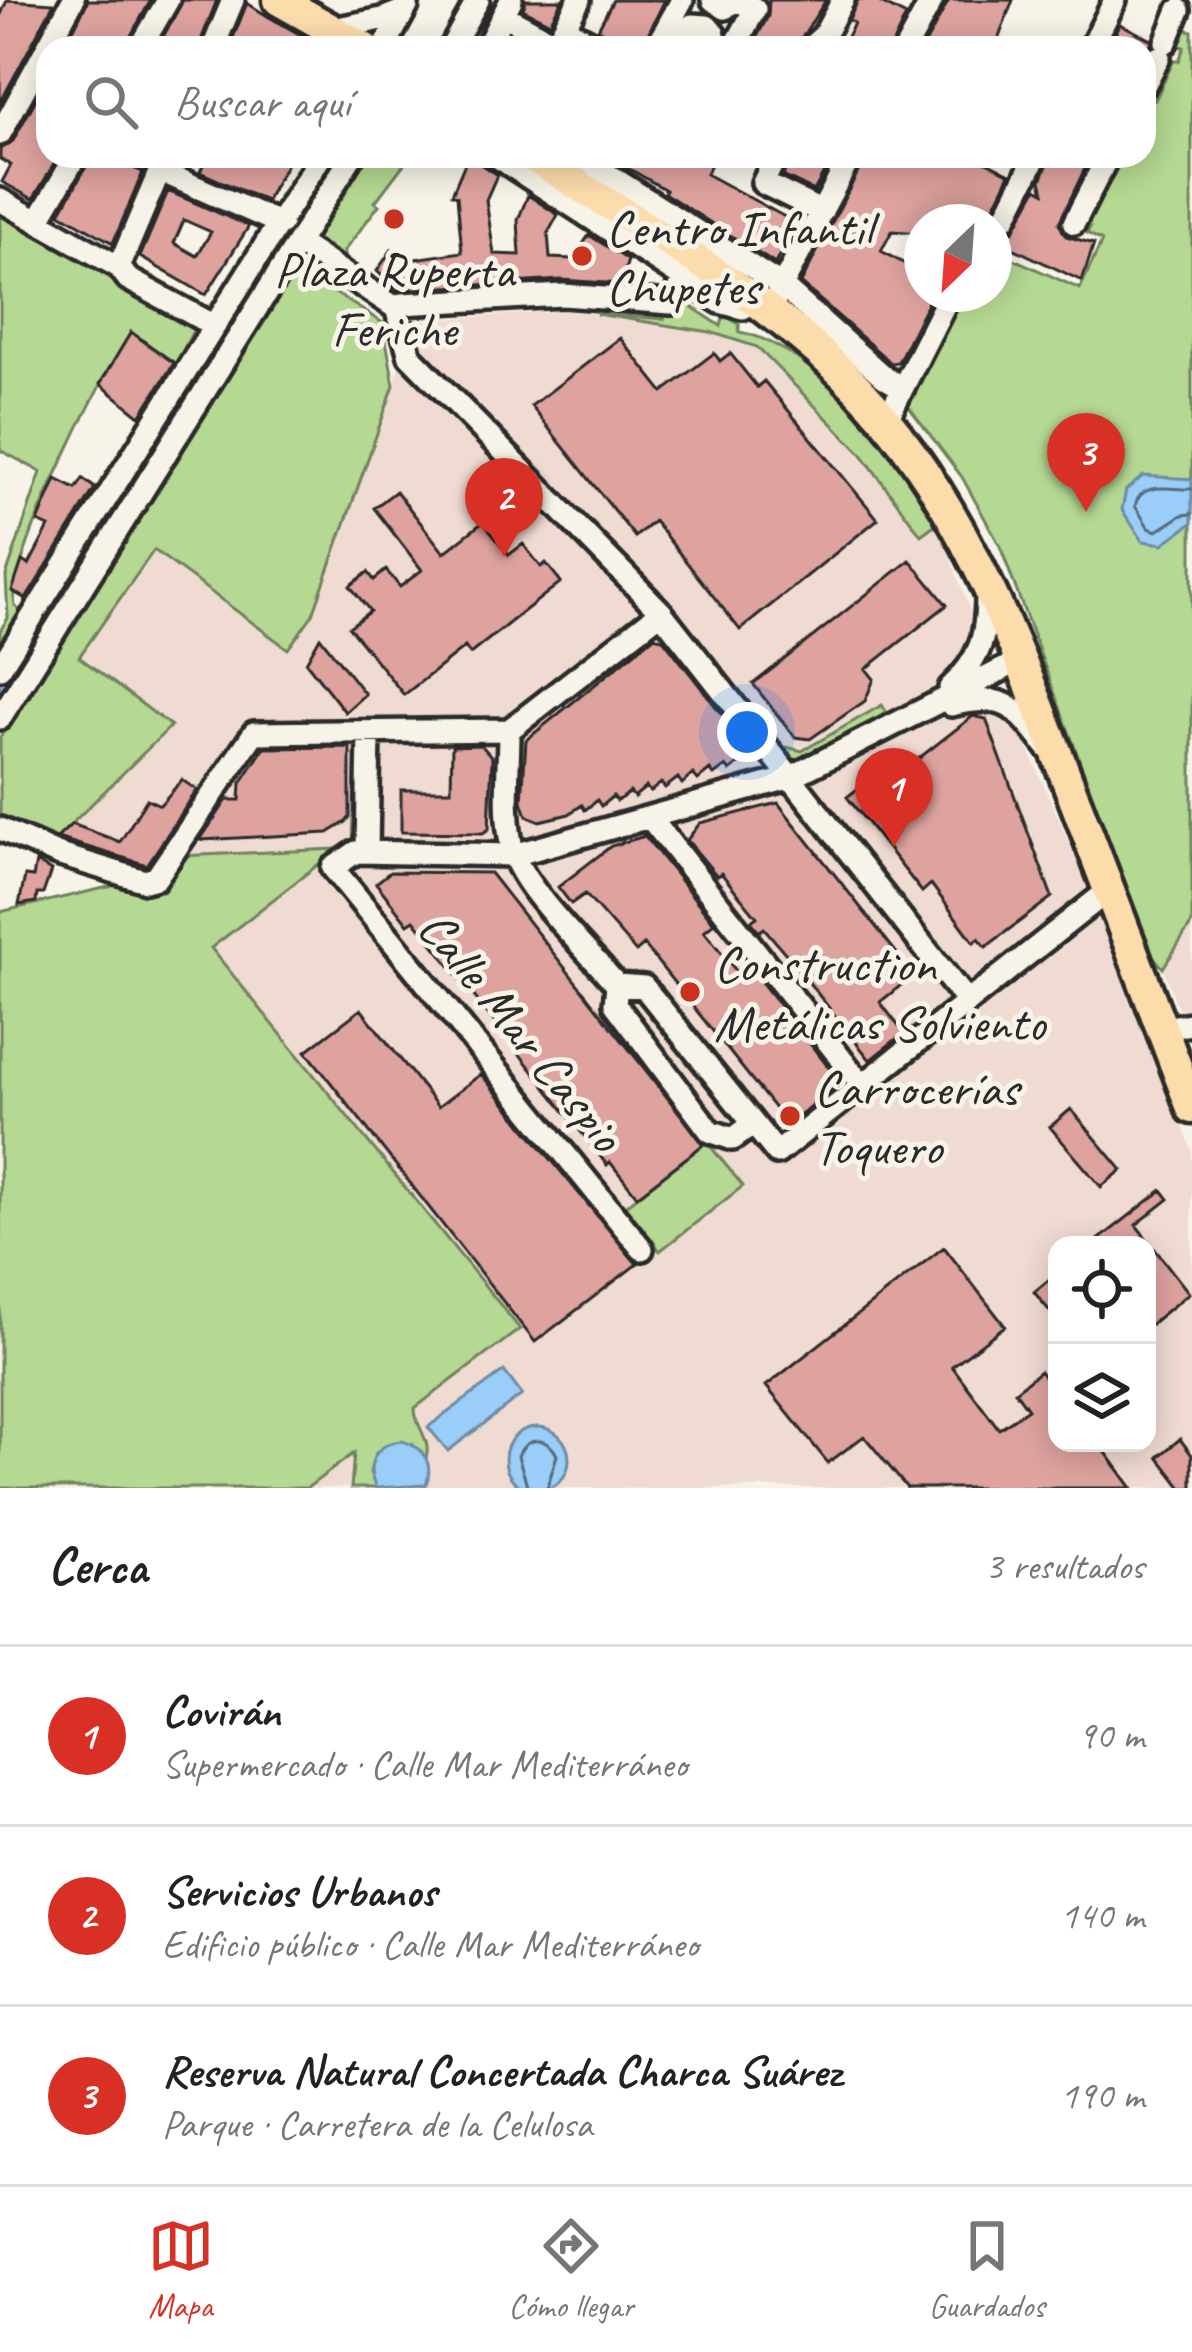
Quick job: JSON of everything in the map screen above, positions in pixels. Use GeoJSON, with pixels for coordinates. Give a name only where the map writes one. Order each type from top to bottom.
{"type":"FeatureCollection","features":[{"type":"Feature","properties":{"kind":"highway"},"geometry":{"type":"LineString","coordinates":[[279,0],[337,36]]}},
{"type":"Feature","properties":{"kind":"highway"},"geometry":{"type":"LineString","coordinates":[[552,168],[768,299],[907,444],[950,508],[1021,661],[1108,890],[1177,1026],[1192,1108]]}},
{"type":"Feature","properties":{"kind":"street"},"geometry":{"type":"LineString","coordinates":[[53,36],[73,0]]}},
{"type":"Feature","properties":{"kind":"street"},"geometry":{"type":"LineString","coordinates":[[147,36],[168,0]]}},
{"type":"Feature","properties":{"kind":"street"},"geometry":{"type":"LineString","coordinates":[[218,36],[233,0]]}},
{"type":"Feature","properties":{"kind":"street"},"geometry":{"type":"LineString","coordinates":[[458,36],[478,0]]}},
{"type":"Feature","properties":{"kind":"street"},"geometry":{"type":"LineString","coordinates":[[559,36],[579,0]]}},
{"type":"Feature","properties":{"kind":"street"},"geometry":{"type":"LineString","coordinates":[[682,0],[707,21]]}},
{"type":"Feature","properties":{"kind":"street"},"geometry":{"type":"LineString","coordinates":[[820,36],[843,0]]}},
{"type":"Feature","properties":{"kind":"street"},"geometry":{"type":"LineString","coordinates":[[912,36],[932,0]]}},
{"type":"Feature","properties":{"kind":"street"},"geometry":{"type":"LineString","coordinates":[[1097,36],[1115,0]]}},
{"type":"Feature","properties":{"kind":"street"},"geometry":{"type":"LineString","coordinates":[[1156,61],[1182,4]]}},
{"type":"Feature","properties":{"kind":"street"},"geometry":{"type":"LineString","coordinates":[[350,36],[408,5]]}},
{"type":"Feature","properties":{"kind":"street"},"geometry":{"type":"LineString","coordinates":[[391,36],[408,5]]}},
{"type":"Feature","properties":{"kind":"street"},"geometry":{"type":"LineString","coordinates":[[492,36],[507,8],[545,36]]}},
{"type":"Feature","properties":{"kind":"street"},"geometry":{"type":"LineString","coordinates":[[679,36],[707,21],[754,9],[740,36]]}},
{"type":"Feature","properties":{"kind":"street"},"geometry":{"type":"LineString","coordinates":[[564,28],[579,36]]}},
{"type":"Feature","properties":{"kind":"street"},"geometry":{"type":"LineString","coordinates":[[0,134],[36,67]]}},
{"type":"Feature","properties":{"kind":"street"},"geometry":{"type":"LineString","coordinates":[[0,84],[20,96]]}},
{"type":"Feature","properties":{"kind":"street"},"geometry":{"type":"LineString","coordinates":[[38,221],[69,168]]}},
{"type":"Feature","properties":{"kind":"street"},"geometry":{"type":"LineString","coordinates":[[119,267],[161,168]]}},
{"type":"Feature","properties":{"kind":"street"},"geometry":{"type":"LineString","coordinates":[[173,168],[280,224]]}},
{"type":"Feature","properties":{"kind":"street"},"geometry":{"type":"LineString","coordinates":[[0,668],[314,168]]}},
{"type":"Feature","properties":{"kind":"street"},"geometry":{"type":"LineString","coordinates":[[0,718],[345,168]]}},
{"type":"Feature","properties":{"kind":"street"},"geometry":{"type":"LineString","coordinates":[[514,168],[720,302],[743,308],[768,299],[844,168]]}},
{"type":"Feature","properties":{"kind":"street"},"geometry":{"type":"LineString","coordinates":[[595,168],[768,299],[902,388]]}},
{"type":"Feature","properties":{"kind":"street"},"geometry":{"type":"LineString","coordinates":[[770,168],[763,183],[822,212]]}},
{"type":"Feature","properties":{"kind":"street"},"geometry":{"type":"LineString","coordinates":[[1012,206],[1030,168]]}},
{"type":"Feature","properties":{"kind":"street"},"geometry":{"type":"LineString","coordinates":[[1074,223],[1102,168]]}},
{"type":"Feature","properties":{"kind":"street"},"geometry":{"type":"LineString","coordinates":[[0,200],[215,326]]}},
{"type":"Feature","properties":{"kind":"street"},"geometry":{"type":"LineString","coordinates":[[298,243],[396,308],[410,356],[661,612],[967,1002]]}},
{"type":"Feature","properties":{"kind":"street"},"geometry":{"type":"LineString","coordinates":[[396,308],[563,296],[671,303],[684,279]]}},
{"type":"Feature","properties":{"kind":"street"},"geometry":{"type":"LineString","coordinates":[[886,421],[941,312]]}},
{"type":"Feature","properties":{"kind":"street"},"geometry":{"type":"LineString","coordinates":[[921,711],[977,659],[987,630],[986,587]]}},
{"type":"Feature","properties":{"kind":"street"},"geometry":{"type":"LineString","coordinates":[[0,829],[119,874],[145,881],[157,878],[254,733],[509,730],[661,612]]}},
{"type":"Feature","properties":{"kind":"street"},"geometry":{"type":"LineString","coordinates":[[368,731],[367,852],[514,855],[789,778],[1021,661]]}},
{"type":"Feature","properties":{"kind":"street"},"geometry":{"type":"LineString","coordinates":[[921,711],[984,698],[1008,703],[1059,762]]}},
{"type":"Feature","properties":{"kind":"street"},"geometry":{"type":"LineString","coordinates":[[509,730],[514,855],[532,886],[617,985],[615,1004],[710,1131],[733,1139],[752,1124]]}},
{"type":"Feature","properties":{"kind":"street"},"geometry":{"type":"LineString","coordinates":[[651,819],[862,1085]]}},
{"type":"Feature","properties":{"kind":"street","name":"Calle Mar Caspio"},"geometry":{"type":"LineString","coordinates":[[367,852],[356,852],[333,868],[642,1249]]}},
{"type":"Feature","properties":{"kind":"street"},"geometry":{"type":"LineString","coordinates":[[617,985],[644,986],[777,1153],[1108,890]]}},
{"type":"Feature","properties":{"kind":"shaded area"},"geometry":{"type":"Polygon","coordinates":[[[568,311],[665,319],[759,335],[821,378],[917,486],[937,523],[983,644],[1096,905],[1192,1150],[1192,1488],[307,1488],[520,1329],[210,947],[336,849],[179,856],[165,891],[117,885],[87,874],[51,844],[171,726],[78,657],[154,549],[289,649],[313,614],[394,385],[410,321],[568,311]]]}},
{"type":"Feature","properties":{"kind":"shaded area"},"geometry":{"type":"Polygon","coordinates":[[[1192,923],[1192,1046],[1163,968],[1192,923]]]}},
{"type":"Feature","properties":{"kind":"green space"},"geometry":{"type":"Polygon","coordinates":[[[1178,27],[1192,31],[1192,923],[1163,968],[1138,918],[1000,546],[962,477],[906,403],[953,312],[1012,312],[1012,258],[1080,289],[1102,241],[1087,233],[1090,227],[1081,223],[1109,168],[1156,168],[1156,98],[1184,47],[1170,44],[1178,27]]]}},
{"type":"Feature","properties":{"kind":"green space"},"geometry":{"type":"Polygon","coordinates":[[[355,168],[401,168],[344,251],[344,262],[314,243],[313,236],[337,197],[345,194],[341,191],[355,168]]]}},
{"type":"Feature","properties":{"kind":"green space"},"geometry":{"type":"Polygon","coordinates":[[[0,216],[196,325],[176,364],[131,333],[117,355],[40,512],[16,584],[15,606],[24,614],[0,651],[0,631],[8,618],[6,576],[41,472],[0,450],[0,216]]]}},
{"type":"Feature","properties":{"kind":"green space"},"geometry":{"type":"Polygon","coordinates":[[[295,268],[383,323],[394,385],[313,614],[288,649],[154,550],[79,657],[171,726],[51,844],[0,821],[0,737],[295,268]]]}},
{"type":"Feature","properties":{"kind":"green space"},"geometry":{"type":"Polygon","coordinates":[[[686,303],[721,326],[724,315],[739,324],[739,332],[768,341],[826,381],[879,438],[937,523],[921,535],[861,453],[757,347],[710,332],[596,314],[664,319],[686,303]]]}},
{"type":"Feature","properties":{"kind":"green space"},"geometry":{"type":"Polygon","coordinates":[[[882,705],[889,717],[807,760],[793,759],[781,750],[802,751],[882,705]]]}},
{"type":"Feature","properties":{"kind":"green space"},"geometry":{"type":"Polygon","coordinates":[[[338,849],[211,948],[520,1329],[415,1408],[427,1445],[426,1458],[412,1444],[376,1453],[370,1472],[376,1488],[351,1488],[354,1453],[307,1488],[0,1488],[0,912],[117,885],[164,891],[179,856],[338,849]]]}},
{"type":"Feature","properties":{"kind":"green space"},"geometry":{"type":"Polygon","coordinates":[[[707,1142],[743,1186],[660,1251],[625,1206],[707,1142]]]}},
{"type":"Feature","properties":{"kind":"water"},"geometry":{"type":"Polygon","coordinates":[[[319,168],[340,168],[0,712],[0,678],[319,168]]]}},
{"type":"Feature","properties":{"kind":"water"},"geometry":{"type":"Polygon","coordinates":[[[1143,476],[1192,479],[1192,523],[1163,544],[1143,541],[1122,510],[1126,490],[1143,476]]]}},
{"type":"Feature","properties":{"kind":"water"},"geometry":{"type":"Polygon","coordinates":[[[504,1371],[522,1395],[448,1451],[428,1427],[504,1371]]]}},
{"type":"Feature","properties":{"kind":"water"},"geometry":{"type":"Polygon","coordinates":[[[525,1430],[549,1430],[566,1447],[566,1471],[549,1488],[525,1488],[508,1471],[508,1447],[525,1430]]]}},
{"type":"Feature","properties":{"kind":"water"},"geometry":{"type":"Polygon","coordinates":[[[402,1441],[425,1457],[426,1485],[376,1488],[371,1471],[375,1456],[385,1446],[402,1441]]]}},
{"type":"Feature","properties":{"kind":"building"},"geometry":{"type":"Polygon","coordinates":[[[7,0],[54,3],[0,103],[0,17],[7,0]]]}},
{"type":"Feature","properties":{"kind":"building"},"geometry":{"type":"Polygon","coordinates":[[[88,0],[151,0],[131,36],[70,36],[88,0]]]}},
{"type":"Feature","properties":{"kind":"building"},"geometry":{"type":"Polygon","coordinates":[[[183,0],[217,0],[203,36],[164,36],[183,0]]]}},
{"type":"Feature","properties":{"kind":"building"},"geometry":{"type":"Polygon","coordinates":[[[526,0],[562,0],[550,23],[523,9],[526,0]]]}},
{"type":"Feature","properties":{"kind":"building"},"geometry":{"type":"Polygon","coordinates":[[[613,0],[665,0],[647,36],[609,36],[598,29],[613,0]]]}},
{"type":"Feature","properties":{"kind":"building"},"geometry":{"type":"Polygon","coordinates":[[[769,0],[826,0],[803,36],[757,36],[768,16],[769,0]]]}},
{"type":"Feature","properties":{"kind":"building"},"geometry":{"type":"Polygon","coordinates":[[[858,0],[875,0],[906,16],[897,36],[847,36],[854,23],[849,20],[858,0]]]}},
{"type":"Feature","properties":{"kind":"building"},"geometry":{"type":"Polygon","coordinates":[[[949,0],[1013,0],[1000,36],[930,36],[949,0]]]}},
{"type":"Feature","properties":{"kind":"building"},"geometry":{"type":"Polygon","coordinates":[[[247,3],[303,36],[234,36],[247,3]]]}},
{"type":"Feature","properties":{"kind":"building"},"geometry":{"type":"Polygon","coordinates":[[[1120,24],[1144,36],[1114,36],[1120,24]]]}},
{"type":"Feature","properties":{"kind":"building"},"geometry":{"type":"Polygon","coordinates":[[[36,99],[36,168],[52,168],[33,199],[2,182],[11,165],[0,159],[0,149],[13,141],[36,99]]]}},
{"type":"Feature","properties":{"kind":"building"},"geometry":{"type":"Polygon","coordinates":[[[85,168],[143,172],[113,243],[60,213],[85,168]]]}},
{"type":"Feature","properties":{"kind":"building"},"geometry":{"type":"Polygon","coordinates":[[[202,168],[284,168],[266,201],[200,172],[202,168]]]}},
{"type":"Feature","properties":{"kind":"building"},"geometry":{"type":"Polygon","coordinates":[[[463,168],[486,168],[497,175],[486,200],[494,254],[520,255],[518,220],[528,195],[558,215],[548,233],[550,258],[573,259],[589,235],[628,260],[621,284],[562,280],[397,290],[377,271],[392,249],[408,260],[462,252],[457,196],[452,194],[463,168]]]}},
{"type":"Feature","properties":{"kind":"building"},"geometry":{"type":"Polygon","coordinates":[[[628,168],[709,168],[706,174],[796,223],[775,264],[664,193],[666,190],[628,168]]]}},
{"type":"Feature","properties":{"kind":"building"},"geometry":{"type":"Polygon","coordinates":[[[786,168],[826,168],[814,191],[783,176],[786,168]]]}},
{"type":"Feature","properties":{"kind":"building"},"geometry":{"type":"Polygon","coordinates":[[[860,168],[998,168],[1010,174],[995,204],[904,204],[904,232],[892,231],[881,251],[904,263],[904,312],[923,312],[898,362],[891,363],[801,283],[860,168]]]}},
{"type":"Feature","properties":{"kind":"building"},"geometry":{"type":"Polygon","coordinates":[[[1046,168],[1085,168],[1059,223],[1066,236],[1094,244],[1082,281],[1012,248],[1012,231],[1037,188],[1044,192],[1041,180],[1046,168]]]}},
{"type":"Feature","properties":{"kind":"building"},"geometry":{"type":"Polygon","coordinates":[[[168,191],[249,226],[206,295],[140,257],[168,191]],[[184,220],[174,243],[197,256],[211,232],[184,220]]]}},
{"type":"Feature","properties":{"kind":"building"},"geometry":{"type":"Polygon","coordinates":[[[131,332],[174,363],[140,416],[100,384],[131,332]]]}},
{"type":"Feature","properties":{"kind":"building"},"geometry":{"type":"Polygon","coordinates":[[[620,338],[663,392],[714,353],[720,361],[730,353],[757,387],[764,381],[878,519],[740,630],[654,521],[635,537],[531,406],[620,338]]]}},
{"type":"Feature","properties":{"kind":"building"},"geometry":{"type":"Polygon","coordinates":[[[56,479],[76,489],[83,479],[95,488],[26,599],[12,591],[22,561],[29,565],[49,527],[38,522],[56,479]]]}},
{"type":"Feature","properties":{"kind":"building"},"geometry":{"type":"Polygon","coordinates":[[[396,491],[444,553],[483,522],[509,555],[523,544],[561,582],[470,654],[465,647],[404,695],[349,627],[370,611],[350,586],[368,572],[374,580],[386,570],[400,587],[422,570],[374,508],[396,491]]]}},
{"type":"Feature","properties":{"kind":"building"},"geometry":{"type":"Polygon","coordinates":[[[910,560],[947,605],[866,669],[874,679],[865,701],[810,739],[795,737],[753,684],[910,560]]]}},
{"type":"Feature","properties":{"kind":"building"},"geometry":{"type":"Polygon","coordinates":[[[655,636],[664,640],[752,753],[730,771],[726,766],[714,775],[710,770],[698,780],[693,774],[682,784],[678,778],[665,788],[661,783],[650,792],[646,787],[634,797],[630,792],[617,801],[613,796],[601,806],[597,800],[585,810],[582,805],[569,814],[540,821],[527,816],[522,801],[526,740],[655,636]]]}},
{"type":"Feature","properties":{"kind":"building"},"geometry":{"type":"Polygon","coordinates":[[[320,637],[365,694],[345,712],[306,662],[320,637]]]}},
{"type":"Feature","properties":{"kind":"building"},"geometry":{"type":"Polygon","coordinates":[[[973,716],[986,719],[1052,897],[986,947],[979,938],[974,942],[931,884],[922,892],[847,797],[897,758],[905,769],[973,716]]]}},
{"type":"Feature","properties":{"kind":"building"},"geometry":{"type":"Polygon","coordinates":[[[481,745],[492,757],[489,829],[483,833],[401,832],[401,790],[451,790],[452,746],[481,745]]]}},
{"type":"Feature","properties":{"kind":"building"},"geometry":{"type":"Polygon","coordinates":[[[350,747],[350,817],[346,822],[328,833],[200,840],[227,800],[240,800],[241,783],[264,748],[350,747]]]}},
{"type":"Feature","properties":{"kind":"building"},"geometry":{"type":"Polygon","coordinates":[[[182,780],[197,790],[147,865],[57,838],[72,824],[120,842],[147,799],[160,805],[182,780]]]}},
{"type":"Feature","properties":{"kind":"building"},"geometry":{"type":"Polygon","coordinates":[[[778,803],[914,975],[880,1002],[904,1033],[870,1060],[764,928],[759,932],[751,921],[757,917],[721,873],[717,876],[687,840],[700,823],[778,803]]]}},
{"type":"Feature","properties":{"kind":"building"},"geometry":{"type":"Polygon","coordinates":[[[645,836],[714,923],[704,931],[737,972],[747,964],[841,1083],[788,1125],[644,945],[636,952],[585,894],[571,904],[558,887],[611,846],[645,836]]]}},
{"type":"Feature","properties":{"kind":"building"},"geometry":{"type":"Polygon","coordinates":[[[36,862],[51,871],[43,894],[37,894],[36,902],[19,905],[25,876],[33,877],[36,862]]]}},
{"type":"Feature","properties":{"kind":"building"},"geometry":{"type":"Polygon","coordinates":[[[390,872],[490,873],[704,1144],[637,1196],[610,1162],[607,1165],[414,920],[408,924],[376,883],[390,872]]]}},
{"type":"Feature","properties":{"kind":"building"},"geometry":{"type":"Polygon","coordinates":[[[361,1009],[438,1107],[481,1074],[637,1264],[535,1342],[306,1051],[361,1009]]]}},
{"type":"Feature","properties":{"kind":"building"},"geometry":{"type":"Polygon","coordinates":[[[1071,1109],[1122,1170],[1101,1187],[1050,1127],[1071,1109]]]}},
{"type":"Feature","properties":{"kind":"building"},"geometry":{"type":"Polygon","coordinates":[[[1162,1190],[1169,1199],[1136,1225],[1145,1236],[1103,1236],[1162,1190]]]}},
{"type":"Feature","properties":{"kind":"building"},"geometry":{"type":"Polygon","coordinates":[[[944,1247],[1005,1326],[952,1366],[999,1429],[1028,1409],[1015,1391],[1040,1371],[1048,1381],[1048,1452],[1106,1452],[1132,1488],[907,1488],[864,1436],[828,1463],[766,1386],[944,1247]]]}},
{"type":"Feature","properties":{"kind":"building"},"geometry":{"type":"Polygon","coordinates":[[[1156,1251],[1189,1293],[1156,1320],[1156,1251]]]}},
{"type":"Feature","properties":{"kind":"building"},"geometry":{"type":"Polygon","coordinates":[[[1048,1280],[1048,1309],[1034,1292],[1048,1280]]]}},
{"type":"Feature","properties":{"kind":"building"},"geometry":{"type":"Polygon","coordinates":[[[1180,1439],[1192,1455],[1192,1488],[1182,1488],[1158,1457],[1180,1439]]]}},
{"type":"Feature","properties":{"kind":"place","name":"Plaza Ruperta Feriche"},"geometry":{"type":"Point","coordinates":[394,219]}},
{"type":"Feature","properties":{"kind":"place","name":"Centro Infantil Chupetes"},"geometry":{"type":"Point","coordinates":[582,256]}},
{"type":"Feature","properties":{"kind":"place","name":"Reserva Natural Concertada Charca Suárez"},"geometry":{"type":"Point","coordinates":[1086,512]}},
{"type":"Feature","properties":{"kind":"place","name":"Servicios Urbanos"},"geometry":{"type":"Point","coordinates":[504,557]}},
{"type":"Feature","properties":{"kind":"place","name":"Covirán"},"geometry":{"type":"Point","coordinates":[894,847]}},
{"type":"Feature","properties":{"kind":"place","name":"Construction Metálicas Solviento"},"geometry":{"type":"Point","coordinates":[690,992]}},
{"type":"Feature","properties":{"kind":"place","name":"Carrocerías Toquero"},"geometry":{"type":"Point","coordinates":[790,1116]}}]}
